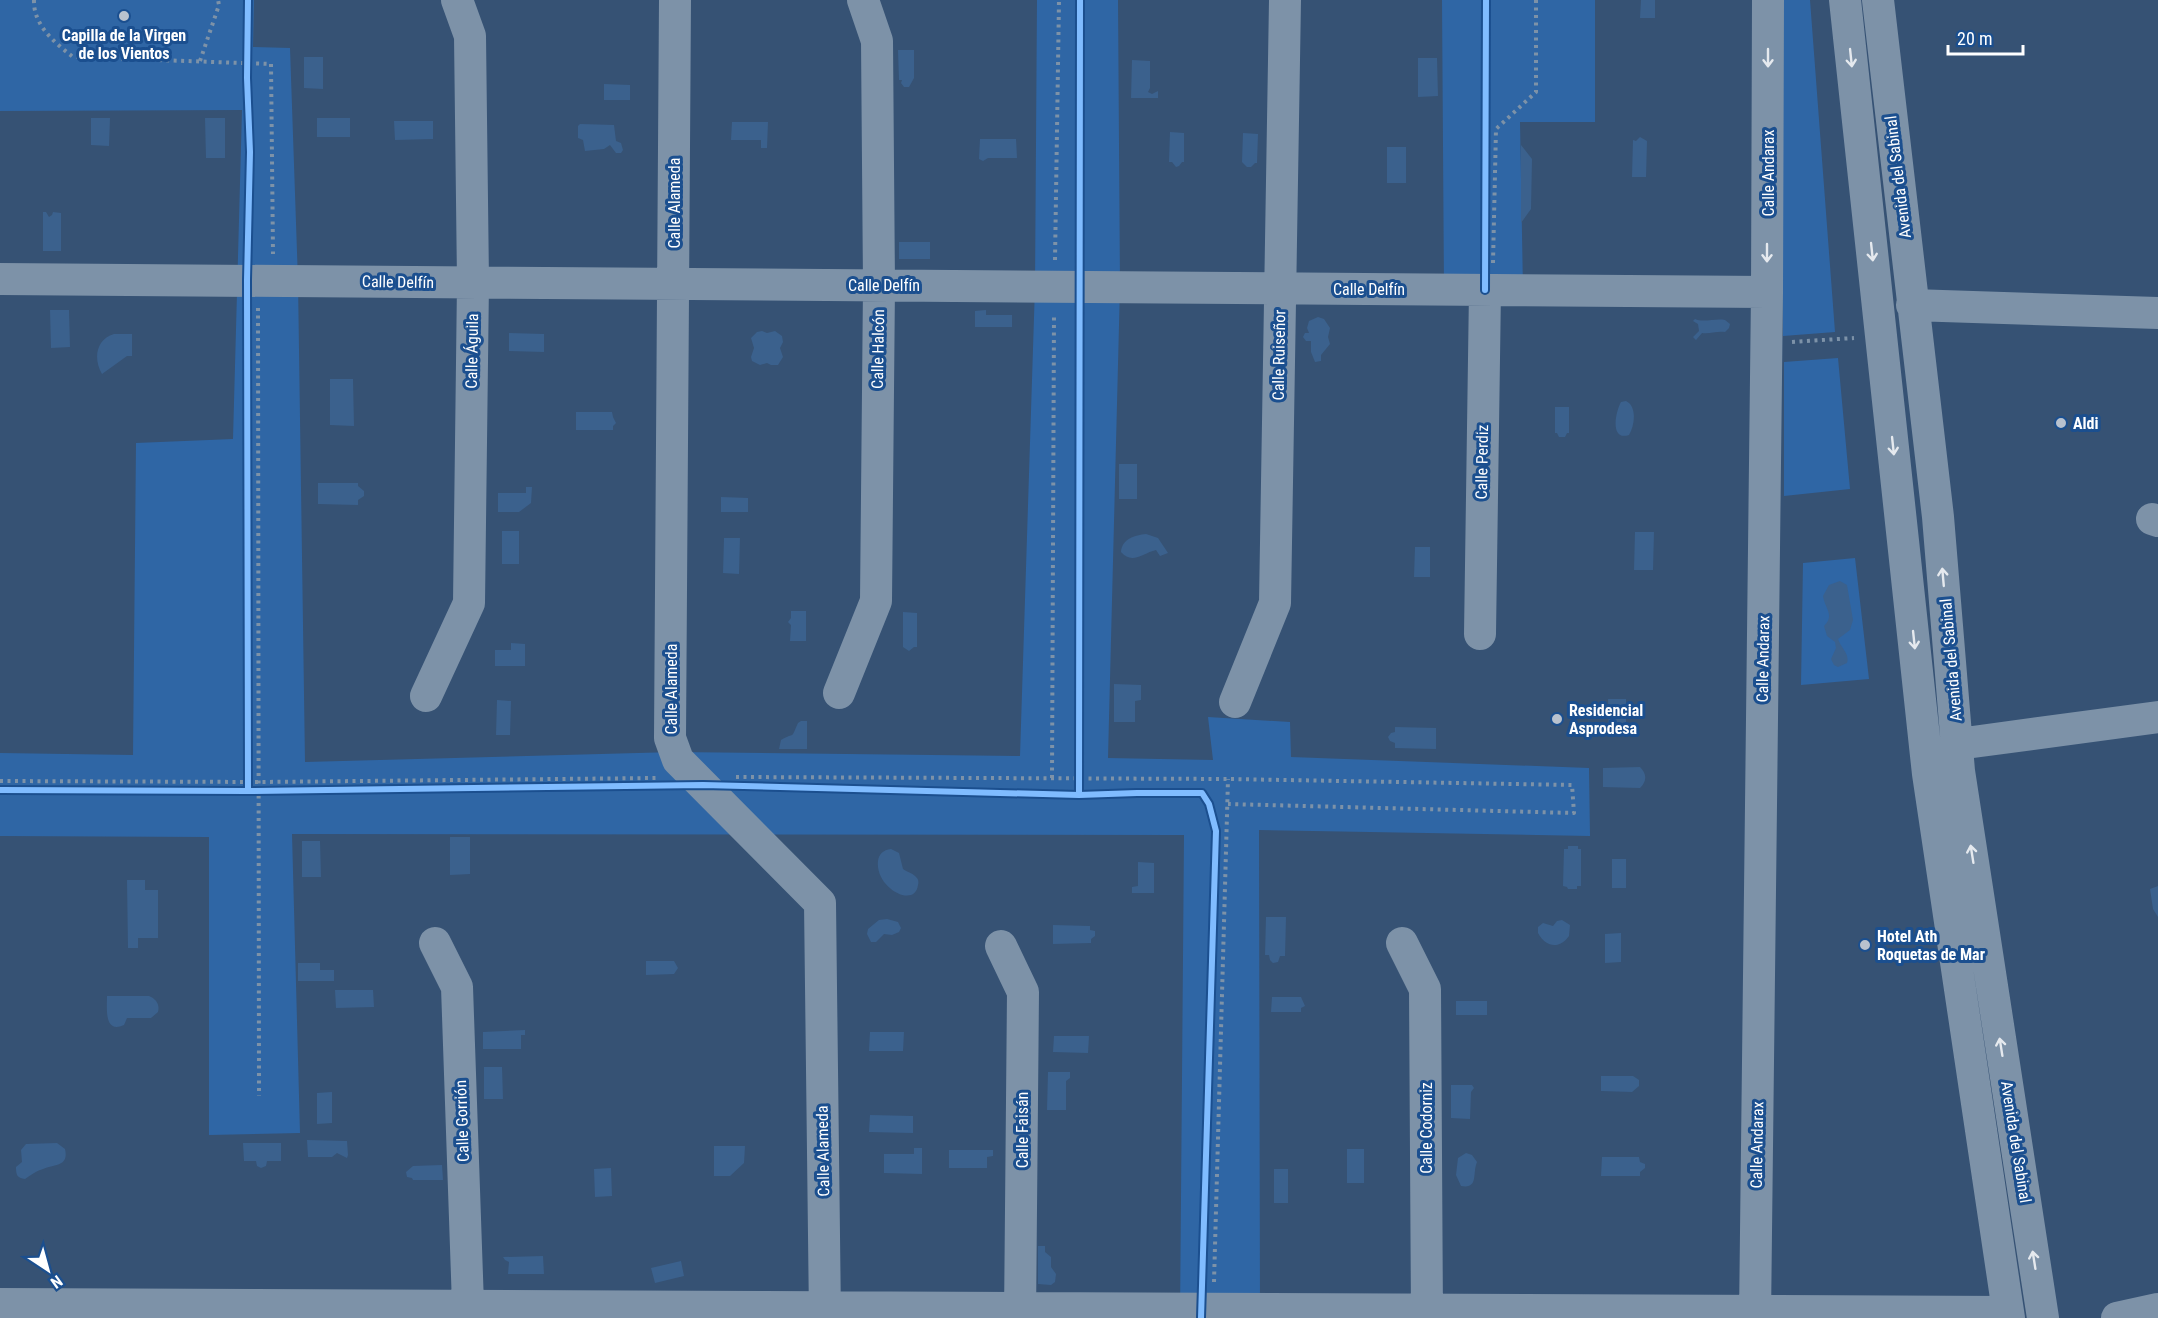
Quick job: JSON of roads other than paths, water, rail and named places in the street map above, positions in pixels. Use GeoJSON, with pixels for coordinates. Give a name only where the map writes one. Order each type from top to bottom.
{"type":"FeatureCollection","features":[{"type":"Feature","properties":{"kind":"street","name":"Calle Águila"},"geometry":{"type":"LineString","coordinates":[[426,696],[469,603],[472,282],[470,36],[457,0]]}},
{"type":"Feature","properties":{"kind":"street","name":"Calle Alameda"},"geometry":{"type":"LineString","coordinates":[[675,0],[670,738],[678,760],[820,903],[825,1312]]}},
{"type":"Feature","properties":{"kind":"street","name":"Calle Halcón"},"geometry":{"type":"LineString","coordinates":[[839,693],[876,600],[879,285],[877,40],[863,0]]}},
{"type":"Feature","properties":{"kind":"street","name":"Calle Ruiseñor"},"geometry":{"type":"LineString","coordinates":[[1235,702],[1275,603],[1285,0]]}},
{"type":"Feature","properties":{"kind":"street","name":"Calle Andarax"},"geometry":{"type":"LineString","coordinates":[[1755,1314],[1767,292],[1768,0]]}},
{"type":"Feature","properties":{"kind":"street","name":"Avenida del Sabinal"},"geometry":{"type":"LineString","coordinates":[[1845,0],[1929,774],[2008,1315]]}},
{"type":"Feature","properties":{"kind":"street","name":"Avenida del Sabinal"},"geometry":{"type":"LineString","coordinates":[[1878,0],[1938,517],[1959,771],[2043,1318]]}},
{"type":"Feature","properties":{"kind":"street","name":"Calle Delfín"},"geometry":{"type":"LineString","coordinates":[[0,279],[1767,292]]}},
{"type":"Feature","properties":{"kind":"street","name":"Calle Perdiz"},"geometry":{"type":"LineString","coordinates":[[1480,634],[1489,290]]}},
{"type":"Feature","properties":{"kind":"street"},"geometry":{"type":"LineString","coordinates":[[1912,304],[2158,314]]}},
{"type":"Feature","properties":{"kind":"street"},"geometry":{"type":"LineString","coordinates":[[1958,744],[2158,717]]}},
{"type":"Feature","properties":{"kind":"street","name":"Calle Gorrión"},"geometry":{"type":"LineString","coordinates":[[435,943],[458,987],[468,1305]]}},
{"type":"Feature","properties":{"kind":"street","name":"Calle Codorniz"},"geometry":{"type":"LineString","coordinates":[[1402,943],[1425,989],[1427,1313]]}},
{"type":"Feature","properties":{"kind":"street","name":"Calle Faisán"},"geometry":{"type":"LineString","coordinates":[[1001,946],[1023,992],[1020,1312]]}},
{"type":"Feature","properties":{"kind":"street"},"geometry":{"type":"LineString","coordinates":[[0,1304],[468,1305],[616,1312],[1020,1312],[1213,1307],[1427,1313],[2008,1315]]}},
{"type":"Feature","properties":{"kind":"street"},"geometry":{"type":"LineString","coordinates":[[2117,1318],[2158,1309]]}},
{"type":"Feature","properties":{"kind":"place","name":"Capilla de la Virgen de los Vientos"},"geometry":{"type":"Point","coordinates":[124,16]}},
{"type":"Feature","properties":{"kind":"place","name":"Aldi"},"geometry":{"type":"Point","coordinates":[2061,423]}},
{"type":"Feature","properties":{"kind":"place","name":"Residencial Asprodesa"},"geometry":{"type":"Point","coordinates":[1557,719]}},
{"type":"Feature","properties":{"kind":"place","name":"Hotel Ath Roquetas de Mar"},"geometry":{"type":"Point","coordinates":[1865,945]}}]}
